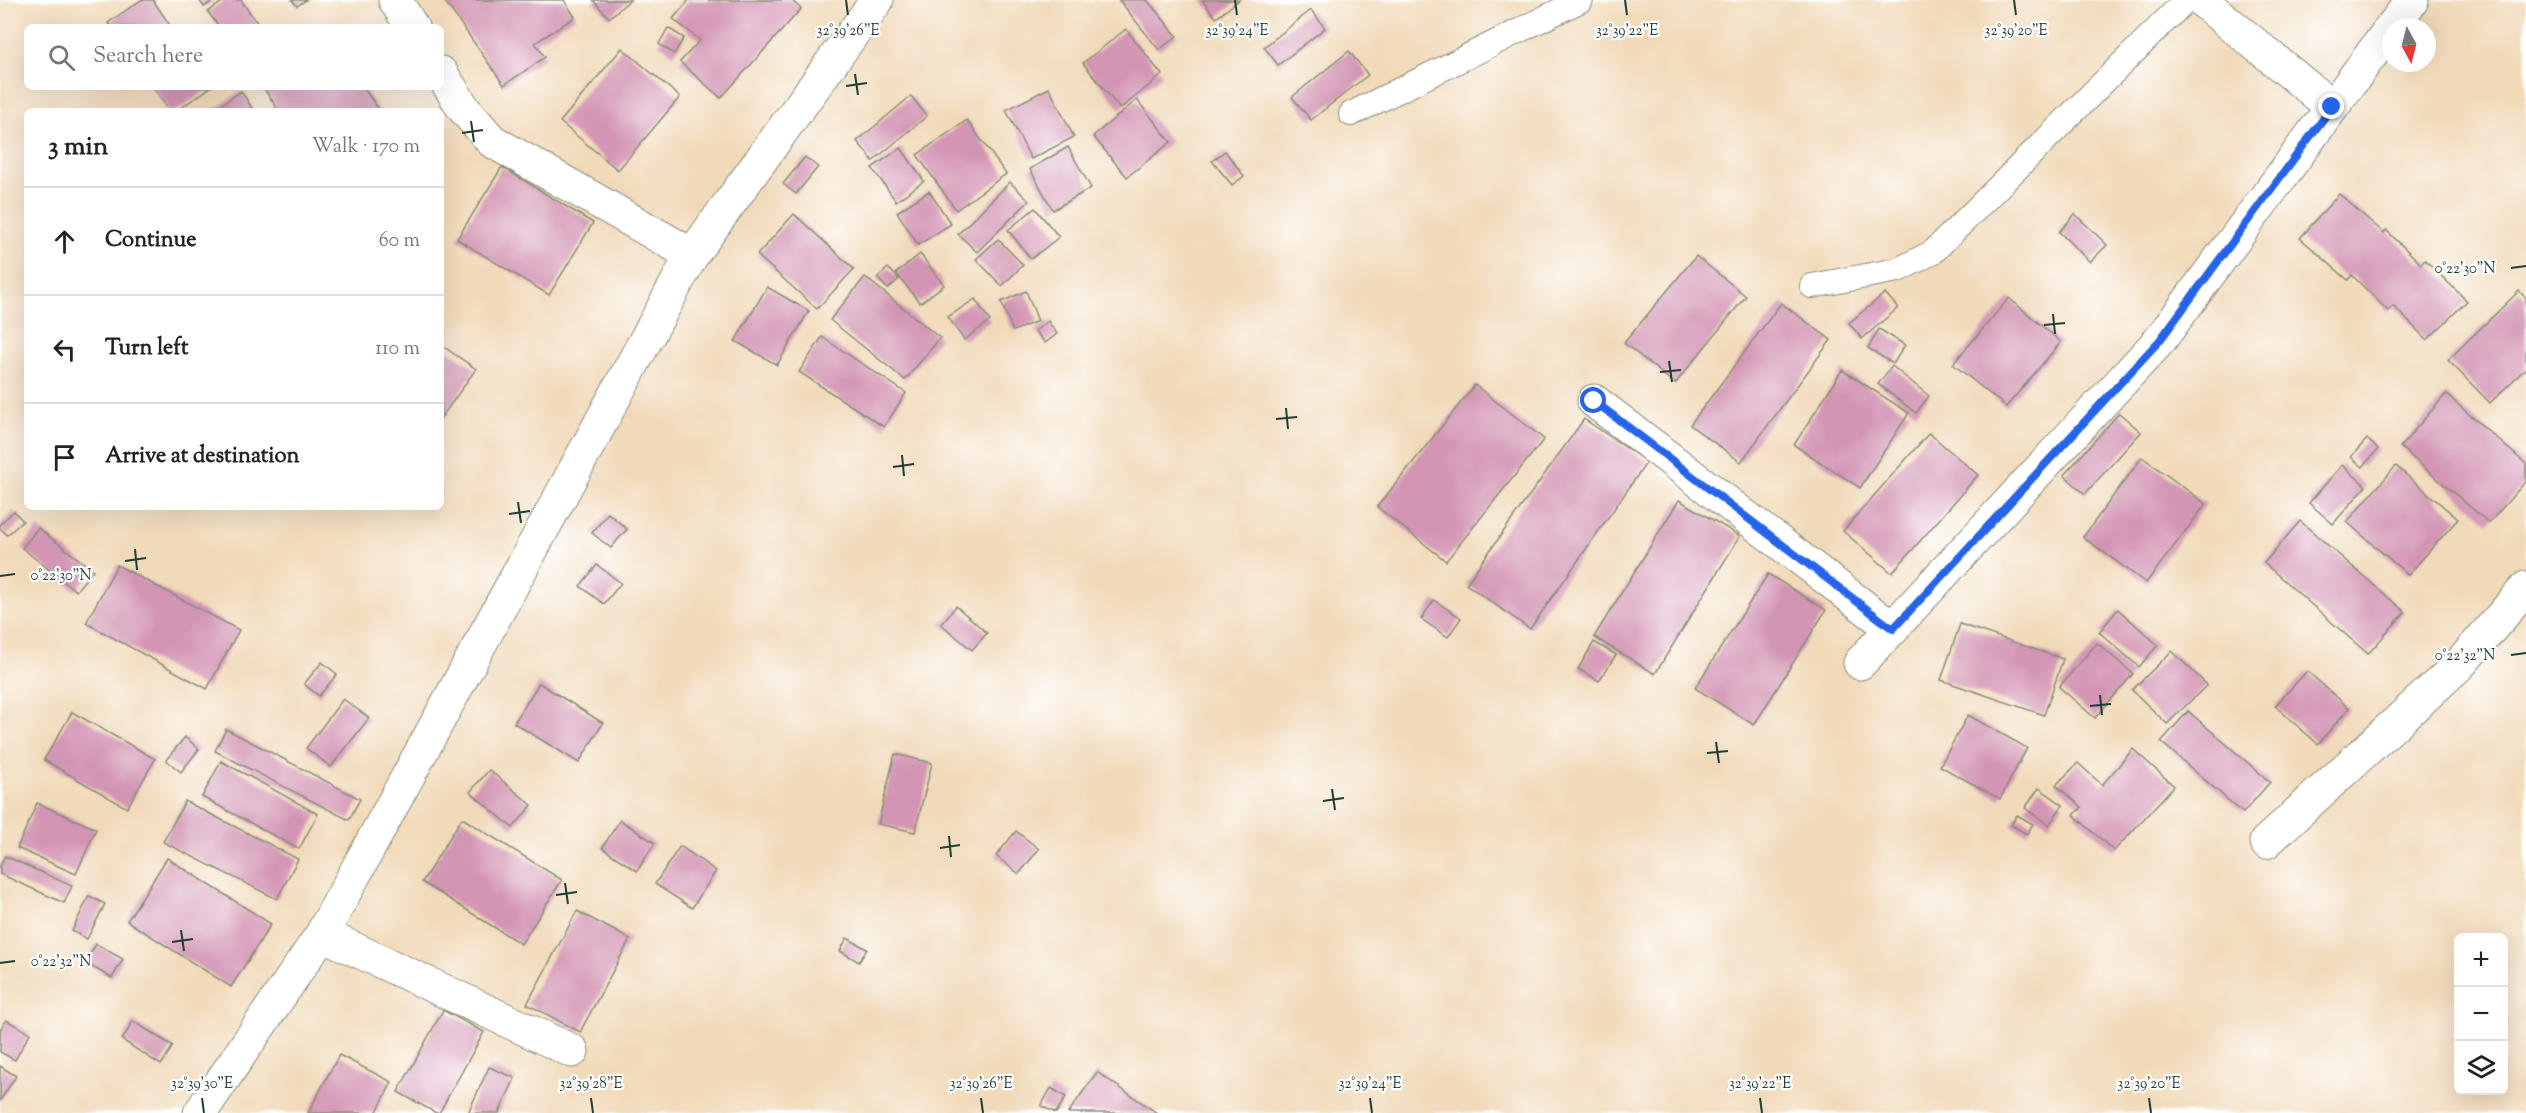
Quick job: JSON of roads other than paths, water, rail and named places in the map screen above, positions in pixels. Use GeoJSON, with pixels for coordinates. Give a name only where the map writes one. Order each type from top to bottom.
{"type":"FeatureCollection","features":[{"type":"Feature","properties":{"kind":"street"},"geometry":{"type":"LineString","coordinates":[[394,0],[410,24]]}},
{"type":"Feature","properties":{"kind":"street"},"geometry":{"type":"LineString","coordinates":[[200,1113],[322,933],[692,255],[877,0]]}},
{"type":"Feature","properties":{"kind":"street"},"geometry":{"type":"LineString","coordinates":[[2201,0],[2332,107]]}},
{"type":"Feature","properties":{"kind":"street"},"geometry":{"type":"LineString","coordinates":[[2399,18],[2412,0]]}},
{"type":"Feature","properties":{"kind":"street"},"geometry":{"type":"LineString","coordinates":[[1860,663],[2160,340],[2382,41]]}},
{"type":"Feature","properties":{"kind":"street"},"geometry":{"type":"LineString","coordinates":[[444,79],[464,109],[492,141],[692,255]]}},
{"type":"Feature","properties":{"kind":"street"},"geometry":{"type":"LineString","coordinates":[[1594,401],[1893,629]]}},
{"type":"Feature","properties":{"kind":"street"},"geometry":{"type":"LineString","coordinates":[[2266,842],[2460,664],[2526,588]]}},
{"type":"Feature","properties":{"kind":"street"},"geometry":{"type":"LineString","coordinates":[[322,933],[572,1051]]}},
{"type":"Feature","properties":{"kind":"lane"},"geometry":{"type":"LineString","coordinates":[[1351,114],[1581,0]]}},
{"type":"Feature","properties":{"kind":"lane"},"geometry":{"type":"LineString","coordinates":[[1812,286],[1898,270],[1933,252],[2186,0]]}}]}
